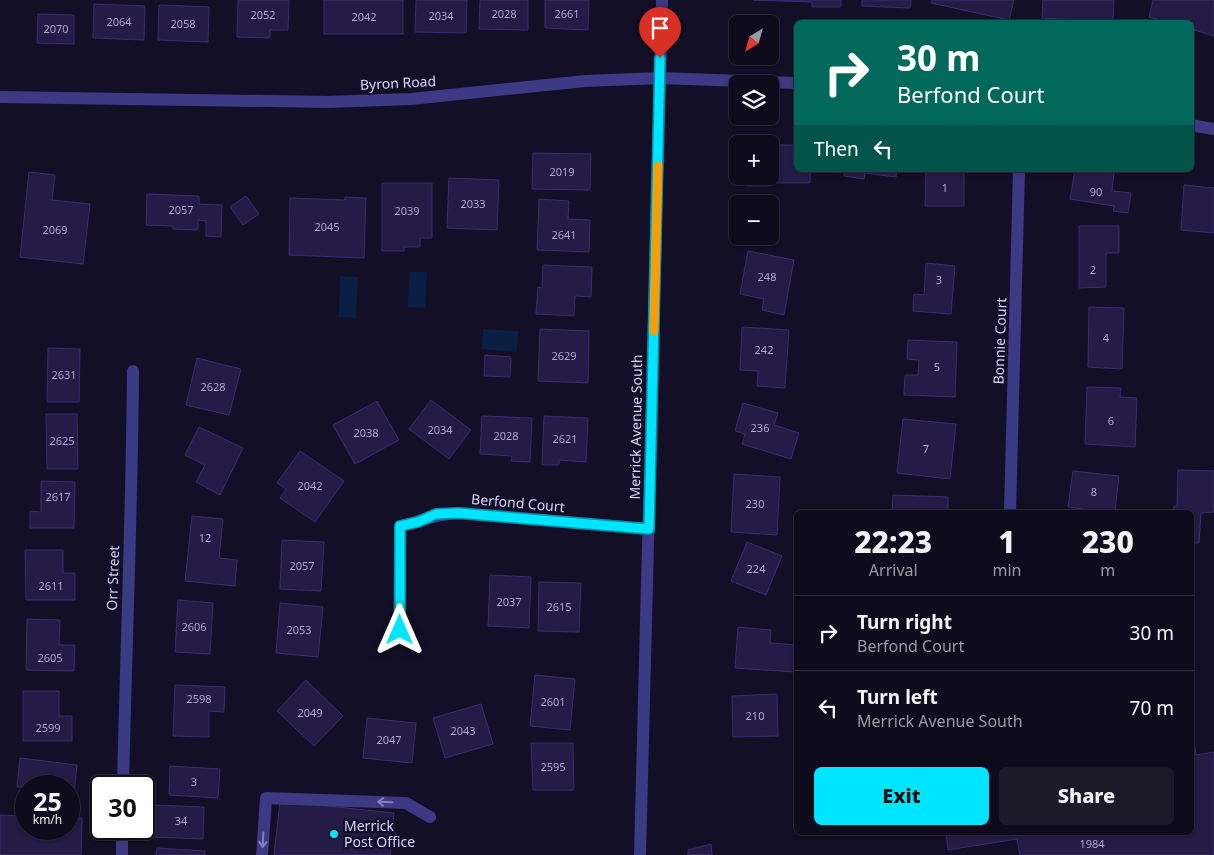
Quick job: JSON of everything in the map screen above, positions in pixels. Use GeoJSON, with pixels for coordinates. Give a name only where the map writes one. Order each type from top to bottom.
{"type":"FeatureCollection","features":[{"type":"Feature","properties":{"kind":"street","name":"Merrick Avenue South"},"geometry":{"type":"LineString","coordinates":[[640,855],[662,0]]}},
{"type":"Feature","properties":{"kind":"street","name":"Byron Road"},"geometry":{"type":"LineString","coordinates":[[0,97],[328,102],[411,100],[585,81],[660,78],[794,83]]}},
{"type":"Feature","properties":{"kind":"street"},"geometry":{"type":"LineString","coordinates":[[1194,126],[1214,129]]}},
{"type":"Feature","properties":{"kind":"street","name":"Bonnie Court"},"geometry":{"type":"LineString","coordinates":[[1010,510],[1019,172]]}},
{"type":"Feature","properties":{"kind":"street","name":"Orr Street"},"geometry":{"type":"LineString","coordinates":[[123,775],[126,627],[132,479],[133,370]]}},
{"type":"Feature","properties":{"kind":"street","name":"Berfond Court"},"geometry":{"type":"LineString","coordinates":[[400,630],[400,526],[418,522],[436,514],[458,513],[649,529]]}},
{"type":"Feature","properties":{"kind":"street"},"geometry":{"type":"LineString","coordinates":[[262,855],[266,798],[406,803],[430,817]]}},
{"type":"Feature","properties":{"kind":"street"},"geometry":{"type":"LineString","coordinates":[[122,840],[122,855]]}},
{"type":"Feature","properties":{"kind":"water"},"geometry":{"type":"Polygon","coordinates":[[[409,272],[427,272],[425,308],[408,307],[409,272]]]}},
{"type":"Feature","properties":{"kind":"water"},"geometry":{"type":"Polygon","coordinates":[[[340,276],[358,277],[356,318],[339,317],[340,276]]]}},
{"type":"Feature","properties":{"kind":"water"},"geometry":{"type":"Polygon","coordinates":[[[483,329],[518,331],[517,352],[482,349],[483,329]]]}},
{"type":"Feature","properties":{"kind":"building"},"geometry":{"type":"Polygon","coordinates":[[[238,0],[289,0],[288,30],[270,30],[270,38],[237,37],[238,0]]]}},
{"type":"Feature","properties":{"kind":"building"},"geometry":{"type":"Polygon","coordinates":[[[324,0],[403,0],[403,34],[324,34],[324,0]]]}},
{"type":"Feature","properties":{"kind":"building"},"geometry":{"type":"Polygon","coordinates":[[[416,0],[467,0],[466,33],[415,32],[416,0]]]}},
{"type":"Feature","properties":{"kind":"building"},"geometry":{"type":"Polygon","coordinates":[[[480,0],[528,0],[528,30],[479,29],[480,0]]]}},
{"type":"Feature","properties":{"kind":"building"},"geometry":{"type":"Polygon","coordinates":[[[545,0],[589,0],[588,30],[545,28],[545,0]]]}},
{"type":"Feature","properties":{"kind":"building"},"geometry":{"type":"Polygon","coordinates":[[[753,0],[841,0],[841,7],[812,7],[812,2],[753,0]]]}},
{"type":"Feature","properties":{"kind":"building"},"geometry":{"type":"Polygon","coordinates":[[[862,0],[911,0],[910,8],[862,6],[862,0]]]}},
{"type":"Feature","properties":{"kind":"building"},"geometry":{"type":"Polygon","coordinates":[[[932,0],[1014,0],[1009,20],[931,3],[932,0]]]}},
{"type":"Feature","properties":{"kind":"building"},"geometry":{"type":"Polygon","coordinates":[[[1043,0],[1114,0],[1113,20],[1042,18],[1043,0]]]}},
{"type":"Feature","properties":{"kind":"building"},"geometry":{"type":"Polygon","coordinates":[[[1153,0],[1214,0],[1214,36],[1194,30],[1194,20],[1160,20],[1149,17],[1153,0]]]}},
{"type":"Feature","properties":{"kind":"building"},"geometry":{"type":"Polygon","coordinates":[[[94,4],[145,6],[144,40],[93,38],[94,4]]]}},
{"type":"Feature","properties":{"kind":"building"},"geometry":{"type":"Polygon","coordinates":[[[159,5],[209,7],[208,42],[158,40],[159,5]]]}},
{"type":"Feature","properties":{"kind":"building"},"geometry":{"type":"Polygon","coordinates":[[[38,14],[74,15],[74,44],[37,43],[38,14]]]}},
{"type":"Feature","properties":{"kind":"building"},"geometry":{"type":"Polygon","coordinates":[[[779,145],[794,145],[794,172],[810,172],[810,183],[779,183],[779,145]]]}},
{"type":"Feature","properties":{"kind":"building"},"geometry":{"type":"Polygon","coordinates":[[[533,153],[591,154],[590,190],[532,189],[533,153]]]}},
{"type":"Feature","properties":{"kind":"building"},"geometry":{"type":"Polygon","coordinates":[[[29,172],[55,175],[52,200],[90,204],[83,264],[20,257],[29,172]]]}},
{"type":"Feature","properties":{"kind":"building"},"geometry":{"type":"Polygon","coordinates":[[[845,172],[897,172],[896,177],[865,173],[864,179],[844,176],[845,172]]]}},
{"type":"Feature","properties":{"kind":"building"},"geometry":{"type":"Polygon","coordinates":[[[926,172],[964,172],[964,206],[925,206],[926,172]]]}},
{"type":"Feature","properties":{"kind":"building"},"geometry":{"type":"Polygon","coordinates":[[[1075,172],[1114,172],[1112,191],[1131,193],[1128,213],[1113,211],[1114,206],[1070,199],[1075,172]]]}},
{"type":"Feature","properties":{"kind":"building"},"geometry":{"type":"Polygon","coordinates":[[[449,178],[499,180],[497,230],[447,228],[449,178]]]}},
{"type":"Feature","properties":{"kind":"building"},"geometry":{"type":"Polygon","coordinates":[[[382,183],[432,183],[432,238],[420,238],[420,247],[404,247],[404,251],[382,251],[382,183]]]}},
{"type":"Feature","properties":{"kind":"building"},"geometry":{"type":"Polygon","coordinates":[[[747,185],[769,185],[769,186],[747,185]]]}},
{"type":"Feature","properties":{"kind":"building"},"geometry":{"type":"Polygon","coordinates":[[[1184,185],[1214,188],[1214,233],[1181,230],[1184,185]]]}},
{"type":"Feature","properties":{"kind":"building"},"geometry":{"type":"Polygon","coordinates":[[[147,194],[199,196],[199,204],[222,205],[221,237],[206,236],[206,221],[198,220],[198,230],[173,229],[173,226],[146,225],[147,194]]]}},
{"type":"Feature","properties":{"kind":"building"},"geometry":{"type":"Polygon","coordinates":[[[246,196],[259,214],[243,225],[230,207],[246,196]]]}},
{"type":"Feature","properties":{"kind":"building"},"geometry":{"type":"Polygon","coordinates":[[[345,197],[366,198],[364,258],[289,255],[290,198],[345,200],[345,197]]]}},
{"type":"Feature","properties":{"kind":"building"},"geometry":{"type":"Polygon","coordinates":[[[539,199],[569,201],[568,219],[590,220],[589,252],[537,250],[539,199]]]}},
{"type":"Feature","properties":{"kind":"building"},"geometry":{"type":"Polygon","coordinates":[[[1079,226],[1119,226],[1119,253],[1106,253],[1106,287],[1079,288],[1079,226]]]}},
{"type":"Feature","properties":{"kind":"building"},"geometry":{"type":"Polygon","coordinates":[[[748,251],[794,260],[784,315],[762,310],[764,299],[740,294],[748,251]]]}},
{"type":"Feature","properties":{"kind":"building"},"geometry":{"type":"Polygon","coordinates":[[[926,263],[955,266],[951,314],[913,311],[914,294],[924,295],[926,263]]]}},
{"type":"Feature","properties":{"kind":"building"},"geometry":{"type":"Polygon","coordinates":[[[543,265],[592,267],[591,297],[575,296],[574,316],[536,314],[538,287],[542,288],[543,265]]]}},
{"type":"Feature","properties":{"kind":"building"},"geometry":{"type":"Polygon","coordinates":[[[1089,307],[1124,308],[1122,369],[1088,367],[1089,307]]]}},
{"type":"Feature","properties":{"kind":"building"},"geometry":{"type":"Polygon","coordinates":[[[742,327],[789,330],[785,388],[757,386],[758,371],[740,370],[742,327]]]}},
{"type":"Feature","properties":{"kind":"building"},"geometry":{"type":"Polygon","coordinates":[[[540,329],[589,331],[588,383],[538,381],[540,329]]]}},
{"type":"Feature","properties":{"kind":"building"},"geometry":{"type":"Polygon","coordinates":[[[908,340],[957,342],[955,397],[904,395],[905,375],[918,375],[919,360],[907,359],[908,340]]]}},
{"type":"Feature","properties":{"kind":"building"},"geometry":{"type":"Polygon","coordinates":[[[48,348],[80,349],[79,402],[47,402],[48,348]]]}},
{"type":"Feature","properties":{"kind":"building"},"geometry":{"type":"Polygon","coordinates":[[[485,355],[511,357],[510,377],[484,376],[485,355]]]}},
{"type":"Feature","properties":{"kind":"building"},"geometry":{"type":"Polygon","coordinates":[[[197,358],[241,369],[229,415],[186,405],[197,358]]]}},
{"type":"Feature","properties":{"kind":"building"},"geometry":{"type":"Polygon","coordinates":[[[1087,387],[1121,388],[1120,397],[1137,398],[1135,447],[1085,444],[1087,387]]]}},
{"type":"Feature","properties":{"kind":"building"},"geometry":{"type":"Polygon","coordinates":[[[431,400],[471,430],[449,459],[409,429],[431,400]]]}},
{"type":"Feature","properties":{"kind":"building"},"geometry":{"type":"Polygon","coordinates":[[[377,401],[399,440],[355,464],[333,425],[377,401]]]}},
{"type":"Feature","properties":{"kind":"building"},"geometry":{"type":"Polygon","coordinates":[[[743,403],[778,413],[774,425],[799,433],[791,459],[742,444],[745,434],[735,431],[743,403]]]}},
{"type":"Feature","properties":{"kind":"building"},"geometry":{"type":"Polygon","coordinates":[[[46,414],[77,414],[78,469],[47,469],[46,414]]]}},
{"type":"Feature","properties":{"kind":"building"},"geometry":{"type":"Polygon","coordinates":[[[482,416],[532,418],[530,462],[511,461],[512,456],[480,454],[482,416]]]}},
{"type":"Feature","properties":{"kind":"building"},"geometry":{"type":"Polygon","coordinates":[[[544,416],[588,418],[586,462],[559,460],[559,465],[542,465],[544,416]]]}},
{"type":"Feature","properties":{"kind":"building"},"geometry":{"type":"Polygon","coordinates":[[[903,419],[956,424],[950,479],[897,473],[903,419]]]}},
{"type":"Feature","properties":{"kind":"building"},"geometry":{"type":"Polygon","coordinates":[[[199,427],[243,448],[220,495],[196,482],[205,465],[185,455],[199,427]]]}},
{"type":"Feature","properties":{"kind":"building"},"geometry":{"type":"Polygon","coordinates":[[[300,451],[344,481],[315,522],[280,498],[286,489],[277,483],[300,451]]]}},
{"type":"Feature","properties":{"kind":"building"},"geometry":{"type":"Polygon","coordinates":[[[1178,470],[1214,471],[1214,512],[1201,513],[1199,543],[1194,543],[1194,510],[1173,510],[1174,506],[1177,506],[1178,470]]]}},
{"type":"Feature","properties":{"kind":"building"},"geometry":{"type":"Polygon","coordinates":[[[1073,471],[1119,476],[1115,510],[1083,510],[1068,507],[1073,471]]]}},
{"type":"Feature","properties":{"kind":"building"},"geometry":{"type":"Polygon","coordinates":[[[734,474],[780,477],[777,535],[731,532],[734,474]]]}},
{"type":"Feature","properties":{"kind":"building"},"geometry":{"type":"Polygon","coordinates":[[[41,481],[75,482],[74,528],[30,528],[30,511],[41,512],[41,481]]]}},
{"type":"Feature","properties":{"kind":"building"},"geometry":{"type":"Polygon","coordinates":[[[893,495],[948,497],[948,510],[892,510],[893,495]]]}},
{"type":"Feature","properties":{"kind":"building"},"geometry":{"type":"Polygon","coordinates":[[[192,516],[223,519],[219,558],[237,560],[235,586],[185,581],[192,516]]]}},
{"type":"Feature","properties":{"kind":"building"},"geometry":{"type":"Polygon","coordinates":[[[282,540],[324,542],[321,591],[280,589],[282,540]]]}},
{"type":"Feature","properties":{"kind":"building"},"geometry":{"type":"Polygon","coordinates":[[[747,542],[782,556],[766,595],[731,581],[747,542]]]}},
{"type":"Feature","properties":{"kind":"building"},"geometry":{"type":"Polygon","coordinates":[[[25,550],[63,550],[63,573],[75,573],[75,600],[26,600],[25,550]]]}},
{"type":"Feature","properties":{"kind":"building"},"geometry":{"type":"Polygon","coordinates":[[[490,575],[531,577],[529,628],[488,626],[490,575]]]}},
{"type":"Feature","properties":{"kind":"building"},"geometry":{"type":"Polygon","coordinates":[[[539,582],[581,583],[579,632],[538,631],[539,582]]]}},
{"type":"Feature","properties":{"kind":"building"},"geometry":{"type":"Polygon","coordinates":[[[178,600],[213,603],[210,654],[175,652],[178,600]]]}},
{"type":"Feature","properties":{"kind":"building"},"geometry":{"type":"Polygon","coordinates":[[[280,603],[323,607],[318,657],[276,653],[280,603]]]}},
{"type":"Feature","properties":{"kind":"building"},"geometry":{"type":"Polygon","coordinates":[[[27,619],[60,620],[59,645],[75,645],[74,671],[26,670],[27,619]]]}},
{"type":"Feature","properties":{"kind":"building"},"geometry":{"type":"Polygon","coordinates":[[[738,627],[771,630],[770,643],[794,645],[794,672],[735,668],[738,627]]]}},
{"type":"Feature","properties":{"kind":"building"},"geometry":{"type":"Polygon","coordinates":[[[535,675],[575,679],[570,730],[530,726],[535,675]]]}},
{"type":"Feature","properties":{"kind":"building"},"geometry":{"type":"Polygon","coordinates":[[[306,680],[343,716],[314,746],[277,711],[306,680]]]}},
{"type":"Feature","properties":{"kind":"building"},"geometry":{"type":"Polygon","coordinates":[[[175,685],[225,687],[224,712],[209,711],[209,737],[173,736],[175,685]]]}},
{"type":"Feature","properties":{"kind":"building"},"geometry":{"type":"Polygon","coordinates":[[[23,691],[59,691],[59,716],[72,716],[72,741],[23,741],[23,691]]]}},
{"type":"Feature","properties":{"kind":"building"},"geometry":{"type":"Polygon","coordinates":[[[777,694],[778,736],[733,737],[732,696],[777,694]]]}},
{"type":"Feature","properties":{"kind":"building"},"geometry":{"type":"Polygon","coordinates":[[[481,704],[493,744],[445,758],[433,718],[481,704]]]}},
{"type":"Feature","properties":{"kind":"building"},"geometry":{"type":"Polygon","coordinates":[[[367,718],[416,723],[412,763],[363,758],[367,718]]]}},
{"type":"Feature","properties":{"kind":"building"},"geometry":{"type":"Polygon","coordinates":[[[1194,740],[1196,755],[1214,752],[1214,855],[1020,855],[1017,839],[948,850],[946,835],[1194,835],[1194,740]]]}},
{"type":"Feature","properties":{"kind":"building"},"geometry":{"type":"Polygon","coordinates":[[[531,743],[573,743],[574,790],[533,790],[531,743]]]}},
{"type":"Feature","properties":{"kind":"building"},"geometry":{"type":"Polygon","coordinates":[[[20,758],[77,765],[76,775],[18,775],[20,758]]]}},
{"type":"Feature","properties":{"kind":"building"},"geometry":{"type":"Polygon","coordinates":[[[170,766],[220,769],[218,798],[169,795],[170,766]]]}},
{"type":"Feature","properties":{"kind":"building","name":"Merrick Post Office"},"geometry":{"type":"Polygon","coordinates":[[[280,801],[394,813],[390,855],[274,855],[280,801]]]}},
{"type":"Feature","properties":{"kind":"building"},"geometry":{"type":"Polygon","coordinates":[[[155,805],[204,807],[203,839],[155,837],[155,805]]]}},
{"type":"Feature","properties":{"kind":"building"},"geometry":{"type":"Polygon","coordinates":[[[0,815],[15,816],[15,840],[80,840],[80,818],[82,818],[81,855],[0,855],[0,815]]]}},
{"type":"Feature","properties":{"kind":"building"},"geometry":{"type":"Polygon","coordinates":[[[711,844],[712,855],[688,855],[688,850],[711,844]]]}},
{"type":"Feature","properties":{"kind":"building"},"geometry":{"type":"Polygon","coordinates":[[[157,848],[205,851],[205,855],[156,855],[157,848]]]}},
{"type":"Feature","properties":{"kind":"slow traffic"},"geometry":{"type":"LineString","coordinates":[[654,331],[658,166]]}},
{"type":"Feature","properties":{"kind":"place","name":"Merrick Post Office"},"geometry":{"type":"Point","coordinates":[334,834]}},
{"type":"Feature","properties":{"kind":"route"},"geometry":{"type":"LineString","coordinates":[[400,630],[400,526],[418,522],[436,514],[458,513],[649,529],[660,58]]}}]}
